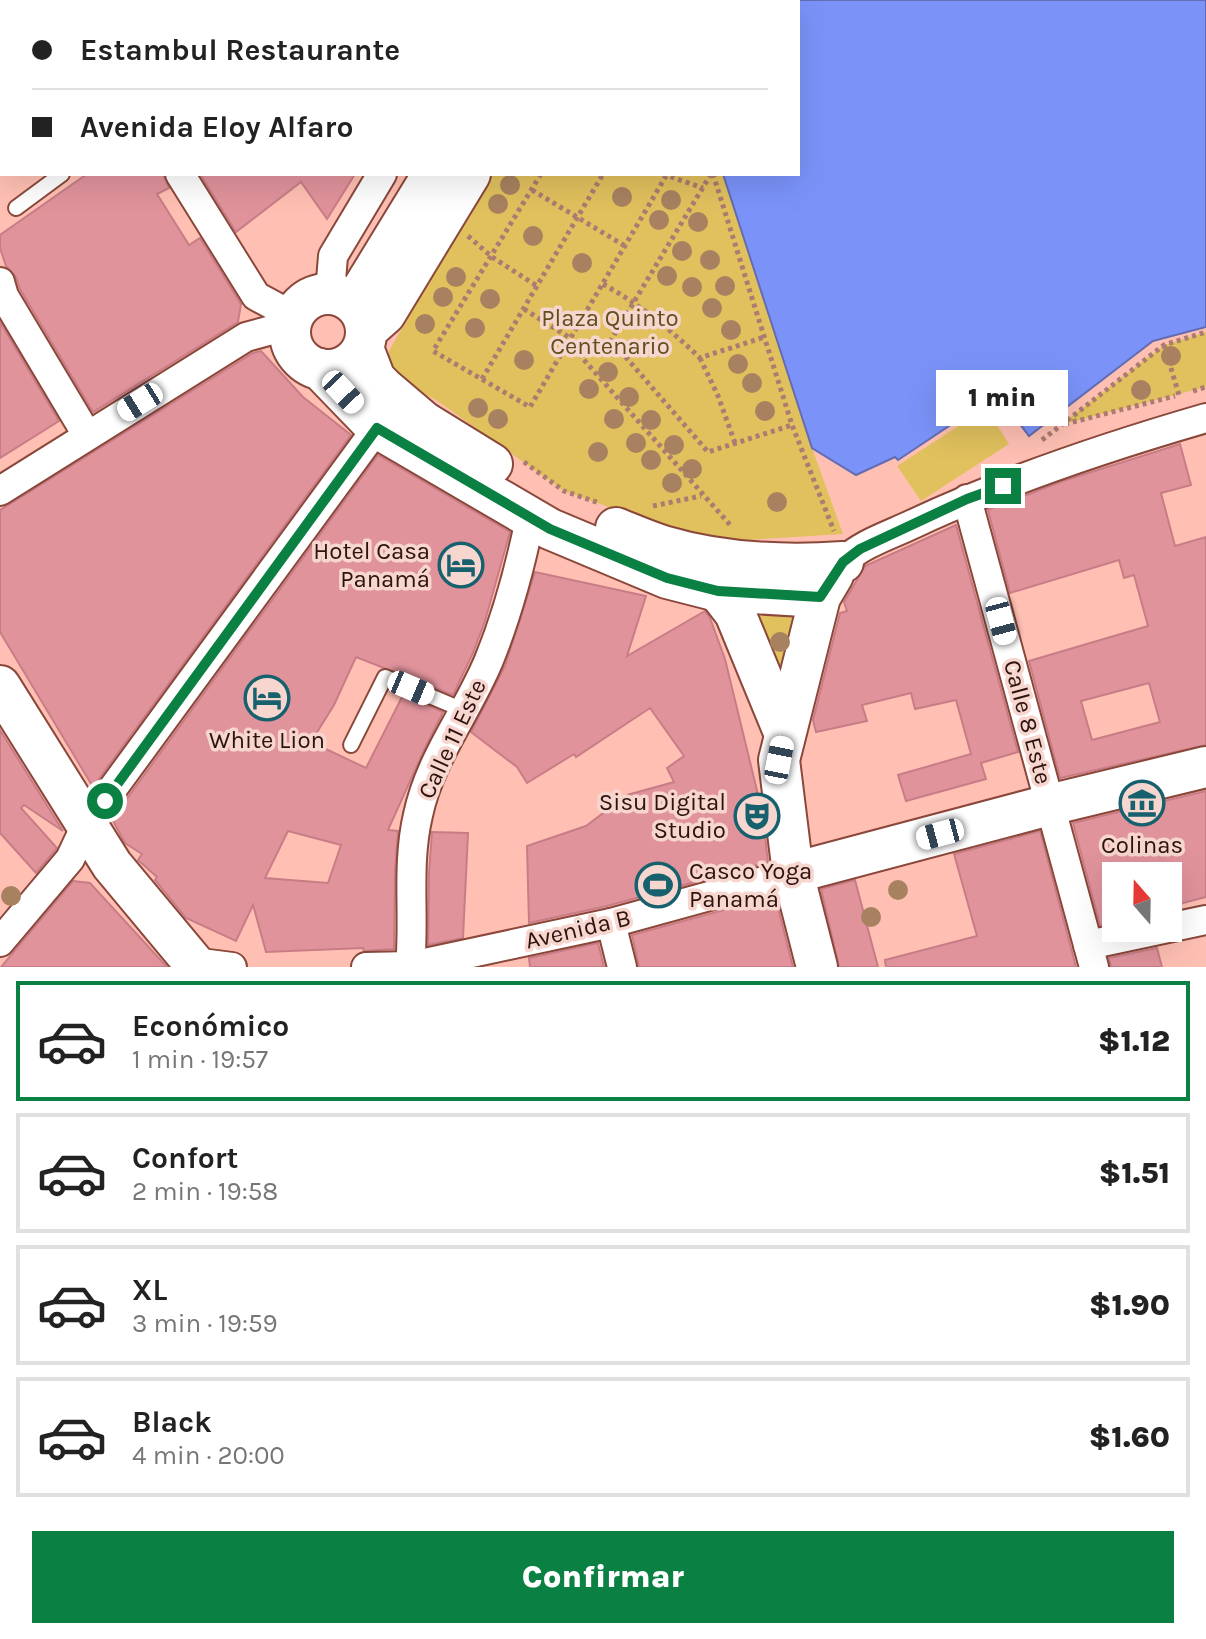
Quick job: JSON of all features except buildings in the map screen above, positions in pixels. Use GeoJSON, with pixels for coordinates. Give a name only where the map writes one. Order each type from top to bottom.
{"type":"FeatureCollection","features":[{"type":"Feature","properties":{"kind":"street"},"geometry":{"type":"LineString","coordinates":[[181,176],[256,296],[292,320]]}},
{"type":"Feature","properties":{"kind":"street"},"geometry":{"type":"LineString","coordinates":[[381,176],[333,256],[375,379],[424,422],[560,507],[663,546],[820,597]]}},
{"type":"Feature","properties":{"kind":"street"},"geometry":{"type":"LineString","coordinates":[[432,176],[354,319],[356,359],[333,370],[306,363],[296,353],[290,339],[292,320],[300,305],[311,297],[354,319],[385,314],[469,176]]}},
{"type":"Feature","properties":{"kind":"street"},"geometry":{"type":"LineString","coordinates":[[1,292],[87,435]]}},
{"type":"Feature","properties":{"kind":"street"},"geometry":{"type":"LineString","coordinates":[[0,491],[246,337],[292,320]]}},
{"type":"Feature","properties":{"kind":"street"},"geometry":{"type":"LineString","coordinates":[[320,369],[377,428],[530,519],[667,578],[860,549],[967,499],[1139,438],[1206,418]]}},
{"type":"Feature","properties":{"kind":"street"},"geometry":{"type":"LineString","coordinates":[[0,942],[70,859],[86,825],[377,428]]}},
{"type":"Feature","properties":{"kind":"street","name":"Calle 8 Este"},"geometry":{"type":"LineString","coordinates":[[967,499],[1091,956]]}},
{"type":"Feature","properties":{"kind":"street","name":"Calle 11 Este"},"geometry":{"type":"LineString","coordinates":[[410,966],[410,869],[418,815],[430,775],[489,660],[524,549],[530,519]]}},
{"type":"Feature","properties":{"kind":"street"},"geometry":{"type":"LineString","coordinates":[[817,967],[793,873],[779,760],[820,597],[840,551]]}},
{"type":"Feature","properties":{"kind":"street"},"geometry":{"type":"LineString","coordinates":[[736,568],[735,613],[784,732]]}},
{"type":"Feature","properties":{"kind":"street"},"geometry":{"type":"LineString","coordinates":[[0,686],[112,865],[195,964],[232,967]]}},
{"type":"Feature","properties":{"kind":"street","name":"Avenida B"},"geometry":{"type":"LineString","coordinates":[[366,967],[410,966],[611,923],[1051,805],[1206,767]]}},
{"type":"Feature","properties":{"kind":"street"},"geometry":{"type":"LineString","coordinates":[[1091,956],[1206,920]]}},
{"type":"Feature","properties":{"kind":"street"},"geometry":{"type":"LineString","coordinates":[[611,923],[622,967]]}},
{"type":"Feature","properties":{"kind":"lane"},"geometry":{"type":"LineString","coordinates":[[16,208],[59,176]]}},
{"type":"Feature","properties":{"kind":"lane"},"geometry":{"type":"LineString","coordinates":[[351,745],[385,677],[463,710]]}},
{"type":"Feature","properties":{"kind":"path"},"geometry":{"type":"LineString","coordinates":[[540,176],[433,351],[530,407],[663,176]]}},
{"type":"Feature","properties":{"kind":"path"},"geometry":{"type":"LineString","coordinates":[[482,379],[602,176]]}},
{"type":"Feature","properties":{"kind":"path"},"geometry":{"type":"LineString","coordinates":[[667,176],[703,188]]}},
{"type":"Feature","properties":{"kind":"path"},"geometry":{"type":"LineString","coordinates":[[711,176],[611,340],[708,452],[792,425]]}},
{"type":"Feature","properties":{"kind":"path"},"geometry":{"type":"LineString","coordinates":[[713,176],[792,425],[840,551]]}},
{"type":"Feature","properties":{"kind":"path"},"geometry":{"type":"LineString","coordinates":[[532,190],[625,246]]}},
{"type":"Feature","properties":{"kind":"path"},"geometry":{"type":"LineString","coordinates":[[443,220],[537,286]]}},
{"type":"Feature","properties":{"kind":"path"},"geometry":{"type":"LineString","coordinates":[[603,284],[635,301],[700,358],[735,443]]}},
{"type":"Feature","properties":{"kind":"path"},"geometry":{"type":"LineString","coordinates":[[524,309],[569,340],[702,496],[736,568]]}},
{"type":"Feature","properties":{"kind":"path"},"geometry":{"type":"LineString","coordinates":[[1037,445],[1164,345],[1206,332]]}},
{"type":"Feature","properties":{"kind":"path"},"geometry":{"type":"LineString","coordinates":[[700,358],[764,337]]}},
{"type":"Feature","properties":{"kind":"path"},"geometry":{"type":"LineString","coordinates":[[1164,345],[1179,395]]}},
{"type":"Feature","properties":{"kind":"path"},"geometry":{"type":"LineString","coordinates":[[1060,425],[1206,387]]}},
{"type":"Feature","properties":{"kind":"path"},"geometry":{"type":"LineString","coordinates":[[513,454],[564,491],[608,507]]}},
{"type":"Feature","properties":{"kind":"path"},"geometry":{"type":"LineString","coordinates":[[646,508],[702,496]]}},
{"type":"Feature","properties":{"kind":"green space","name":"Plaza Quinto Centenario"},"geometry":{"type":"Polygon","coordinates":[[[489,176],[724,176],[843,534],[732,541],[698,539],[564,491],[436,400],[403,383],[389,367],[389,351],[489,176]]]}},
{"type":"Feature","properties":{"kind":"green space"},"geometry":{"type":"Polygon","coordinates":[[[1206,332],[1206,387],[1060,425],[1164,345],[1206,332]]]}},
{"type":"Feature","properties":{"kind":"green space"},"geometry":{"type":"Polygon","coordinates":[[[986,408],[1009,444],[921,501],[897,466],[986,408]]]}},
{"type":"Feature","properties":{"kind":"green space"},"geometry":{"type":"Polygon","coordinates":[[[765,614],[790,614],[798,619],[789,691],[756,619],[765,614]]]}},
{"type":"Feature","properties":{"kind":"water"},"geometry":{"type":"Polygon","coordinates":[[[800,0],[1206,0],[1206,327],[1153,341],[1029,436],[997,394],[898,460],[895,457],[856,475],[812,448],[724,176],[800,176],[800,0]]]}},
{"type":"Feature","properties":{"kind":"place","name":"Hotel Casa Panamá"},"geometry":{"type":"Point","coordinates":[461,565]}},
{"type":"Feature","properties":{"kind":"place","name":"White Lion"},"geometry":{"type":"Point","coordinates":[267,698]}},
{"type":"Feature","properties":{"kind":"place","name":"Colinas"},"geometry":{"type":"Point","coordinates":[1142,803]}},
{"type":"Feature","properties":{"kind":"place","name":"Sisu Digital Studio"},"geometry":{"type":"Point","coordinates":[757,816]}},
{"type":"Feature","properties":{"kind":"place","name":"Casco Yoga Panamá"},"geometry":{"type":"Point","coordinates":[658,885]}},
{"type":"Feature","properties":{"kind":"route"},"geometry":{"type":"LineString","coordinates":[[105,801],[377,428],[550,529],[667,578],[718,591],[820,597],[843,562],[860,549],[967,499],[1003,486]]}}]}
